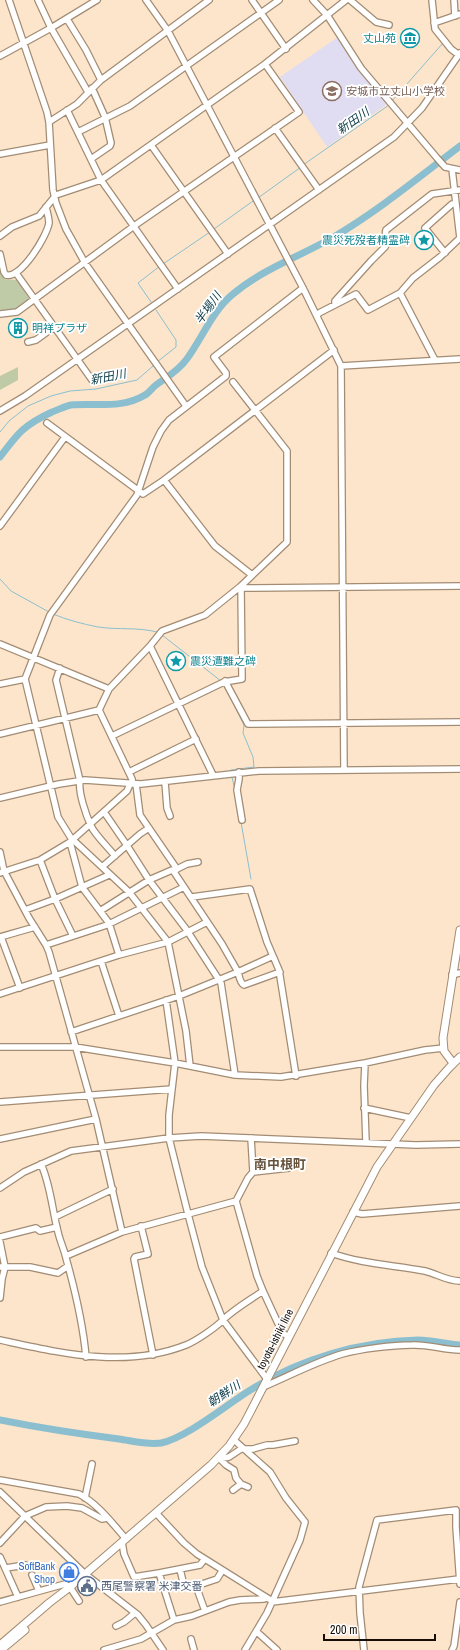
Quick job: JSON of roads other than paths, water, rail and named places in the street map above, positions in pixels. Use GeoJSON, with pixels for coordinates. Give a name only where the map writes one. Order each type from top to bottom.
{"type":"FeatureCollection","features":[{"type":"Feature","properties":{"kind":"main road"},"geometry":{"type":"LineString","coordinates":[[453,1063],[444,1048],[444,1027],[460,930]]}},
{"type":"Feature","properties":{"kind":"main road","name":"toyota-ishiki line"},"geometry":{"type":"LineString","coordinates":[[0,1645],[49,1603],[62,1594],[219,1459],[234,1440],[244,1424],[331,1253],[377,1167],[411,1118],[453,1063],[460,1057]]}},
{"type":"Feature","properties":{"kind":"main road","name":"toyota-ishiki line"},"geometry":{"type":"LineString","coordinates":[[1,1650],[52,1606],[62,1594]]}},
{"type":"Feature","properties":{"kind":"street"},"geometry":{"type":"LineString","coordinates":[[9,0],[49,122],[54,196],[66,229],[85,262],[186,406]]}},
{"type":"Feature","properties":{"kind":"street"},"geometry":{"type":"LineString","coordinates":[[38,0],[51,28],[90,90],[105,119],[111,144],[91,159]]}},
{"type":"Feature","properties":{"kind":"street"},"geometry":{"type":"LineString","coordinates":[[0,56],[67,19],[97,0]]}},
{"type":"Feature","properties":{"kind":"street"},"geometry":{"type":"LineString","coordinates":[[146,0],[168,31],[290,266],[303,288],[341,366],[344,770]]}},
{"type":"Feature","properties":{"kind":"street"},"geometry":{"type":"LineString","coordinates":[[49,122],[80,102],[101,80],[209,0]]}},
{"type":"Feature","properties":{"kind":"street"},"geometry":{"type":"LineString","coordinates":[[252,0],[286,49]]}},
{"type":"Feature","properties":{"kind":"street"},"geometry":{"type":"LineString","coordinates":[[78,132],[130,106],[279,0]]}},
{"type":"Feature","properties":{"kind":"street"},"geometry":{"type":"LineString","coordinates":[[313,0],[326,15],[360,68],[436,158],[443,165],[452,169],[460,170]]}},
{"type":"Feature","properties":{"kind":"street"},"geometry":{"type":"LineString","coordinates":[[0,236],[12,227],[39,216],[54,196],[101,180],[286,49],[346,0]]}},
{"type":"Feature","properties":{"kind":"street"},"geometry":{"type":"LineString","coordinates":[[350,0],[376,22],[389,25]]}},
{"type":"Feature","properties":{"kind":"street"},"geometry":{"type":"LineString","coordinates":[[0,412],[320,190],[372,153],[408,124],[422,108],[459,54],[451,49],[435,29],[432,0]]}},
{"type":"Feature","properties":{"kind":"street"},"geometry":{"type":"LineString","coordinates":[[434,23],[457,15],[454,0]]}},
{"type":"Feature","properties":{"kind":"street"},"geometry":{"type":"LineString","coordinates":[[67,19],[86,50],[101,80]]}},
{"type":"Feature","properties":{"kind":"street"},"geometry":{"type":"LineString","coordinates":[[0,314],[17,312],[134,226],[299,112],[265,64]]}},
{"type":"Feature","properties":{"kind":"street"},"geometry":{"type":"LineString","coordinates":[[67,110],[101,180],[178,289]]}},
{"type":"Feature","properties":{"kind":"street"},"geometry":{"type":"LineString","coordinates":[[275,128],[320,190]]}},
{"type":"Feature","properties":{"kind":"street"},"geometry":{"type":"LineString","coordinates":[[0,154],[50,145]]}},
{"type":"Feature","properties":{"kind":"street"},"geometry":{"type":"LineString","coordinates":[[151,145],[228,254]]}},
{"type":"Feature","properties":{"kind":"street"},"geometry":{"type":"LineString","coordinates":[[316,316],[357,294],[368,310],[400,293],[413,278],[445,253],[460,238],[456,204],[457,190],[452,169]]}},
{"type":"Feature","properties":{"kind":"street"},"geometry":{"type":"LineString","coordinates":[[335,305],[336,301],[359,274],[385,247],[387,242],[385,233],[386,230],[432,194],[457,190]]}},
{"type":"Feature","properties":{"kind":"street"},"geometry":{"type":"LineString","coordinates":[[445,253],[425,228],[452,204],[456,204]]}},
{"type":"Feature","properties":{"kind":"street"},"geometry":{"type":"LineString","coordinates":[[0,254],[5,274],[10,276],[26,265],[45,234],[49,222],[46,207]]}},
{"type":"Feature","properties":{"kind":"street"},"geometry":{"type":"LineString","coordinates":[[16,273],[92,380]]}},
{"type":"Feature","properties":{"kind":"street"},"geometry":{"type":"LineString","coordinates":[[119,955],[109,923],[82,887],[72,841],[58,817],[25,679],[51,613],[139,492],[149,459],[161,431],[169,420],[227,375],[214,357],[303,288]]}},
{"type":"Feature","properties":{"kind":"street"},"geometry":{"type":"LineString","coordinates":[[400,293],[435,360]]}},
{"type":"Feature","properties":{"kind":"street"},"geometry":{"type":"LineString","coordinates":[[28,342],[36,340],[54,327]]}},
{"type":"Feature","properties":{"kind":"street"},"geometry":{"type":"LineString","coordinates":[[47,423],[65,438],[143,494],[164,480],[334,350]]}},
{"type":"Feature","properties":{"kind":"street"},"geometry":{"type":"LineString","coordinates":[[341,366],[460,359]]}},
{"type":"Feature","properties":{"kind":"street"},"geometry":{"type":"LineString","coordinates":[[99,710],[109,688],[160,634],[205,615],[241,586],[287,542],[287,452],[232,382]]}},
{"type":"Feature","properties":{"kind":"street"},"geometry":{"type":"LineString","coordinates":[[0,526],[65,438]]}},
{"type":"Feature","properties":{"kind":"street"},"geometry":{"type":"LineString","coordinates":[[164,480],[215,546],[252,575]]}},
{"type":"Feature","properties":{"kind":"street"},"geometry":{"type":"LineString","coordinates":[[241,586],[245,588],[460,586]]}},
{"type":"Feature","properties":{"kind":"street"},"geometry":{"type":"LineString","coordinates":[[112,736],[223,682],[242,679],[241,586]]}},
{"type":"Feature","properties":{"kind":"street"},"geometry":{"type":"LineString","coordinates":[[0,644],[109,688]]}},
{"type":"Feature","properties":{"kind":"street"},"geometry":{"type":"LineString","coordinates":[[150,646],[213,775]]}},
{"type":"Feature","properties":{"kind":"street"},"geometry":{"type":"LineString","coordinates":[[60,668],[56,680],[80,781],[79,785],[84,808],[90,824],[115,856]]}},
{"type":"Feature","properties":{"kind":"street"},"geometry":{"type":"LineString","coordinates":[[0,684],[25,679]]}},
{"type":"Feature","properties":{"kind":"street"},"geometry":{"type":"LineString","coordinates":[[223,682],[248,724],[460,722]]}},
{"type":"Feature","properties":{"kind":"street"},"geometry":{"type":"LineString","coordinates":[[0,734],[99,710]]}},
{"type":"Feature","properties":{"kind":"street"},"geometry":{"type":"LineString","coordinates":[[99,710],[129,772],[140,814],[238,972],[242,983],[244,985],[280,972]]}},
{"type":"Feature","properties":{"kind":"street"},"geometry":{"type":"LineString","coordinates":[[129,772],[196,739]]}},
{"type":"Feature","properties":{"kind":"street"},"geometry":{"type":"LineString","coordinates":[[0,798],[50,786],[80,781],[133,784],[165,782],[239,772],[460,769]]}},
{"type":"Feature","properties":{"kind":"street"},"geometry":{"type":"LineString","coordinates":[[239,772],[238,790],[242,820]]}},
{"type":"Feature","properties":{"kind":"street"},"geometry":{"type":"LineString","coordinates":[[165,782],[167,808],[170,816]]}},
{"type":"Feature","properties":{"kind":"street"},"geometry":{"type":"LineString","coordinates":[[2,872],[40,860],[72,841],[133,784]]}},
{"type":"Feature","properties":{"kind":"street"},"geometry":{"type":"LineString","coordinates":[[104,812],[149,880],[220,980],[235,1075]]}},
{"type":"Feature","properties":{"kind":"street"},"geometry":{"type":"LineString","coordinates":[[102,867],[140,834],[150,828]]}},
{"type":"Feature","properties":{"kind":"street"},"geometry":{"type":"LineString","coordinates":[[72,841],[129,892],[168,942],[179,996],[190,1066]]}},
{"type":"Feature","properties":{"kind":"street"},"geometry":{"type":"LineString","coordinates":[[0,852],[2,872],[46,945],[56,975],[96,1119],[122,1232]]}},
{"type":"Feature","properties":{"kind":"street"},"geometry":{"type":"LineString","coordinates":[[40,860],[55,899],[73,936]]}},
{"type":"Feature","properties":{"kind":"street"},"geometry":{"type":"LineString","coordinates":[[100,912],[149,880],[172,870],[176,870],[187,864],[198,862]]}},
{"type":"Feature","properties":{"kind":"street"},"geometry":{"type":"LineString","coordinates":[[25,910],[55,899],[109,874]]}},
{"type":"Feature","properties":{"kind":"street"},"geometry":{"type":"LineString","coordinates":[[46,945],[109,923],[184,887]]}},
{"type":"Feature","properties":{"kind":"street"},"geometry":{"type":"LineString","coordinates":[[192,897],[250,889],[267,942],[280,972],[296,1076]]}},
{"type":"Feature","properties":{"kind":"street"},"geometry":{"type":"LineString","coordinates":[[0,994],[119,955],[168,942],[207,922]]}},
{"type":"Feature","properties":{"kind":"street"},"geometry":{"type":"LineString","coordinates":[[20,988],[1,937],[35,927]]}},
{"type":"Feature","properties":{"kind":"street"},"geometry":{"type":"LineString","coordinates":[[71,1032],[179,996],[220,980],[273,956]]}},
{"type":"Feature","properties":{"kind":"street"},"geometry":{"type":"LineString","coordinates":[[101,961],[119,1016]]}},
{"type":"Feature","properties":{"kind":"street"},"geometry":{"type":"LineString","coordinates":[[452,975],[460,973]]}},
{"type":"Feature","properties":{"kind":"street"},"geometry":{"type":"LineString","coordinates":[[166,1000],[175,1063],[169,1115],[169,1138],[188,1214],[202,1267],[223,1320],[265,1382],[350,1352],[410,1345],[447,1350],[460,1350]]}},
{"type":"Feature","properties":{"kind":"street"},"geometry":{"type":"LineString","coordinates":[[0,1047],[75,1047],[175,1063],[235,1075],[281,1077],[296,1076],[425,1050],[444,1048]]}},
{"type":"Feature","properties":{"kind":"street"},"geometry":{"type":"LineString","coordinates":[[365,1063],[364,1108],[366,1142]]}},
{"type":"Feature","properties":{"kind":"street"},"geometry":{"type":"LineString","coordinates":[[0,1102],[172,1089]]}},
{"type":"Feature","properties":{"kind":"street"},"geometry":{"type":"LineString","coordinates":[[364,1108],[411,1118]]}},
{"type":"Feature","properties":{"kind":"street"},"geometry":{"type":"LineString","coordinates":[[0,1139],[96,1119]]}},
{"type":"Feature","properties":{"kind":"street"},"geometry":{"type":"LineString","coordinates":[[0,1188],[24,1172],[71,1151],[169,1138],[201,1136],[445,1146],[460,1144]]}},
{"type":"Feature","properties":{"kind":"street"},"geometry":{"type":"LineString","coordinates":[[251,1138],[253,1172],[248,1178],[236,1201],[263,1291],[282,1332],[288,1337]]}},
{"type":"Feature","properties":{"kind":"street"},"geometry":{"type":"LineString","coordinates":[[41,1164],[46,1175],[57,1227],[66,1256],[84,1336],[86,1357]]}},
{"type":"Feature","properties":{"kind":"street"},"geometry":{"type":"LineString","coordinates":[[253,1172],[289,1168]]}},
{"type":"Feature","properties":{"kind":"street"},"geometry":{"type":"LineString","coordinates":[[55,1217],[112,1189]]}},
{"type":"Feature","properties":{"kind":"street"},"geometry":{"type":"LineString","coordinates":[[66,1256],[122,1232],[236,1201]]}},
{"type":"Feature","properties":{"kind":"street"},"geometry":{"type":"LineString","coordinates":[[353,1212],[362,1214],[460,1206]]}},
{"type":"Feature","properties":{"kind":"street"},"geometry":{"type":"LineString","coordinates":[[141,1226],[148,1254],[135,1257],[134,1259],[153,1355]]}},
{"type":"Feature","properties":{"kind":"street"},"geometry":{"type":"LineString","coordinates":[[0,1237],[36,1228],[40,1231],[57,1227]]}},
{"type":"Feature","properties":{"kind":"street"},"geometry":{"type":"LineString","coordinates":[[0,1242],[2,1267],[0,1298]]}},
{"type":"Feature","properties":{"kind":"street"},"geometry":{"type":"LineString","coordinates":[[331,1253],[367,1264],[424,1271],[443,1279],[460,1281]]}},
{"type":"Feature","properties":{"kind":"street"},"geometry":{"type":"LineString","coordinates":[[2,1267],[30,1268],[58,1273],[68,1266]]}},
{"type":"Feature","properties":{"kind":"street"},"geometry":{"type":"LineString","coordinates":[[0,1340],[86,1357],[107,1358],[153,1355],[187,1345],[263,1291]]}},
{"type":"Feature","properties":{"kind":"street"},"geometry":{"type":"LineString","coordinates":[[234,1440],[270,1472],[286,1498],[305,1522],[300,1540],[273,1601],[257,1632],[245,1650]]}},
{"type":"Feature","properties":{"kind":"street"},"geometry":{"type":"LineString","coordinates":[[219,1459],[229,1457],[237,1451],[245,1449],[253,1449],[295,1441]]}},
{"type":"Feature","properties":{"kind":"street"},"geometry":{"type":"LineString","coordinates":[[219,1459],[234,1470],[236,1478],[241,1484],[248,1487]]}},
{"type":"Feature","properties":{"kind":"street"},"geometry":{"type":"LineString","coordinates":[[86,1498],[92,1464]]}},
{"type":"Feature","properties":{"kind":"street"},"geometry":{"type":"LineString","coordinates":[[0,1480],[79,1494],[86,1498],[107,1518],[124,1540],[124,1554],[134,1577],[200,1565],[204,1560]]}},
{"type":"Feature","properties":{"kind":"street"},"geometry":{"type":"LineString","coordinates":[[233,1490],[241,1484]]}},
{"type":"Feature","properties":{"kind":"street"},"geometry":{"type":"LineString","coordinates":[[0,1492],[85,1574],[135,1612],[144,1621],[163,1650]]}},
{"type":"Feature","properties":{"kind":"street"},"geometry":{"type":"LineString","coordinates":[[0,1543],[26,1516],[46,1507],[67,1506],[82,1508],[102,1519],[107,1518]]}},
{"type":"Feature","properties":{"kind":"street"},"geometry":{"type":"LineString","coordinates":[[156,1513],[184,1543],[204,1560],[273,1601],[359,1591],[460,1581],[456,1510],[377,1520],[360,1582],[359,1591],[364,1650]]}},
{"type":"Feature","properties":{"kind":"street"},"geometry":{"type":"LineString","coordinates":[[0,1557],[18,1597]]}},
{"type":"Feature","properties":{"kind":"street"},"geometry":{"type":"LineString","coordinates":[[6,1568],[25,1565]]}},
{"type":"Feature","properties":{"kind":"street"},"geometry":{"type":"LineString","coordinates":[[180,1569],[184,1586]]}},
{"type":"Feature","properties":{"kind":"street"},"geometry":{"type":"LineString","coordinates":[[205,1611],[196,1586],[217,1579],[222,1571]]}},
{"type":"Feature","properties":{"kind":"street"},"geometry":{"type":"LineString","coordinates":[[159,1573],[174,1620]]}},
{"type":"Feature","properties":{"kind":"street"},"geometry":{"type":"LineString","coordinates":[[32,1575],[39,1591]]}},
{"type":"Feature","properties":{"kind":"street"},"geometry":{"type":"LineString","coordinates":[[0,1602],[65,1584],[70,1587],[79,1601]]}},
{"type":"Feature","properties":{"kind":"street"},"geometry":{"type":"LineString","coordinates":[[104,1650],[141,1639],[174,1620],[192,1616],[240,1600],[267,1598]]}},
{"type":"Feature","properties":{"kind":"street"},"geometry":{"type":"LineString","coordinates":[[453,1648],[460,1602]]}},
{"type":"Feature","properties":{"kind":"street"},"geometry":{"type":"LineString","coordinates":[[116,1626],[124,1622],[135,1612]]}},
{"type":"Feature","properties":{"kind":"street"},"geometry":{"type":"LineString","coordinates":[[257,1632],[277,1650]]}},
{"type":"Feature","properties":{"kind":"street"},"geometry":{"type":"LineString","coordinates":[[191,1639],[194,1650]]}},
{"type":"Feature","properties":{"kind":"street"},"geometry":{"type":"LineString","coordinates":[[453,1648],[460,1644]]}},
{"type":"Feature","properties":{"kind":"waterway","name":"新田川"},"geometry":{"type":"LineString","coordinates":[[392,101],[443,43]]}},
{"type":"Feature","properties":{"kind":"waterway","name":"新田川"},"geometry":{"type":"LineString","coordinates":[[303,165],[389,105]]}},
{"type":"Feature","properties":{"kind":"waterway","name":"半場川"},"geometry":{"type":"LineString","coordinates":[[0,457],[22,430],[52,412],[71,405],[118,404],[136,399],[146,394],[183,364],[219,309],[244,285],[268,270],[320,245],[349,228],[398,194],[460,146]]}},
{"type":"Feature","properties":{"kind":"waterway","name":"新田川"},"geometry":{"type":"LineString","coordinates":[[258,198],[301,167]]}},
{"type":"Feature","properties":{"kind":"waterway","name":"新田川"},"geometry":{"type":"LineString","coordinates":[[214,229],[253,201]]}},
{"type":"Feature","properties":{"kind":"waterway","name":"新田川"},"geometry":{"type":"LineString","coordinates":[[163,264],[210,232]]}},
{"type":"Feature","properties":{"kind":"waterway","name":"新田川"},"geometry":{"type":"LineString","coordinates":[[151,302],[138,283],[160,266]]}},
{"type":"Feature","properties":{"kind":"waterway","name":"新田川"},"geometry":{"type":"LineString","coordinates":[[156,310],[176,340],[176,347],[157,362]]}},
{"type":"Feature","properties":{"kind":"waterway","name":"新田川"},"geometry":{"type":"LineString","coordinates":[[0,432],[9,421],[28,406],[51,396],[70,391],[96,389],[137,380],[153,366]]}},
{"type":"Feature","properties":{"kind":"waterway"},"geometry":{"type":"LineString","coordinates":[[0,579],[11,591],[49,612]]}},
{"type":"Feature","properties":{"kind":"waterway"},"geometry":{"type":"LineString","coordinates":[[53,614],[75,622],[98,627],[157,632]]}},
{"type":"Feature","properties":{"kind":"waterway"},"geometry":{"type":"LineString","coordinates":[[162,635],[221,681]]}},
{"type":"Feature","properties":{"kind":"waterway"},"geometry":{"type":"LineString","coordinates":[[224,685],[244,725],[243,733],[253,757],[254,767],[231,770]]}},
{"type":"Feature","properties":{"kind":"waterway"},"geometry":{"type":"LineString","coordinates":[[232,777],[235,790]]}},
{"type":"Feature","properties":{"kind":"waterway"},"geometry":{"type":"LineString","coordinates":[[241,822],[251,879]]}},
{"type":"Feature","properties":{"kind":"waterway","name":"朝鮮川"},"geometry":{"type":"LineString","coordinates":[[0,1420],[60,1431],[151,1444],[161,1443],[172,1440],[195,1427],[242,1395],[271,1378],[290,1369],[332,1354],[353,1348],[396,1341],[423,1340],[460,1345]]}},
{"type":"Feature","properties":{"kind":"place","name":"丈山苑"},"geometry":{"type":"Point","coordinates":[410,38]}},
{"type":"Feature","properties":{"kind":"place","name":"安城市立丈山小学校"},"geometry":{"type":"Point","coordinates":[332,91]}},
{"type":"Feature","properties":{"kind":"place","name":"震災死歿者精霊碑"},"geometry":{"type":"Point","coordinates":[424,240]}},
{"type":"Feature","properties":{"kind":"place","name":"明祥プラザ"},"geometry":{"type":"Point","coordinates":[18,328]}},
{"type":"Feature","properties":{"kind":"place","name":"震災遭難之碑"},"geometry":{"type":"Point","coordinates":[176,661]}},
{"type":"Feature","properties":{"kind":"place","name":"SoftBank Shop"},"geometry":{"type":"Point","coordinates":[69,1572]}},
{"type":"Feature","properties":{"kind":"place","name":"西尾警察署 米津交番"},"geometry":{"type":"Point","coordinates":[87,1586]}},
{"type":"Feature","properties":{"kind":"district","name":"南中根町"},"geometry":{"type":"Point","coordinates":[280,1164]}}]}
